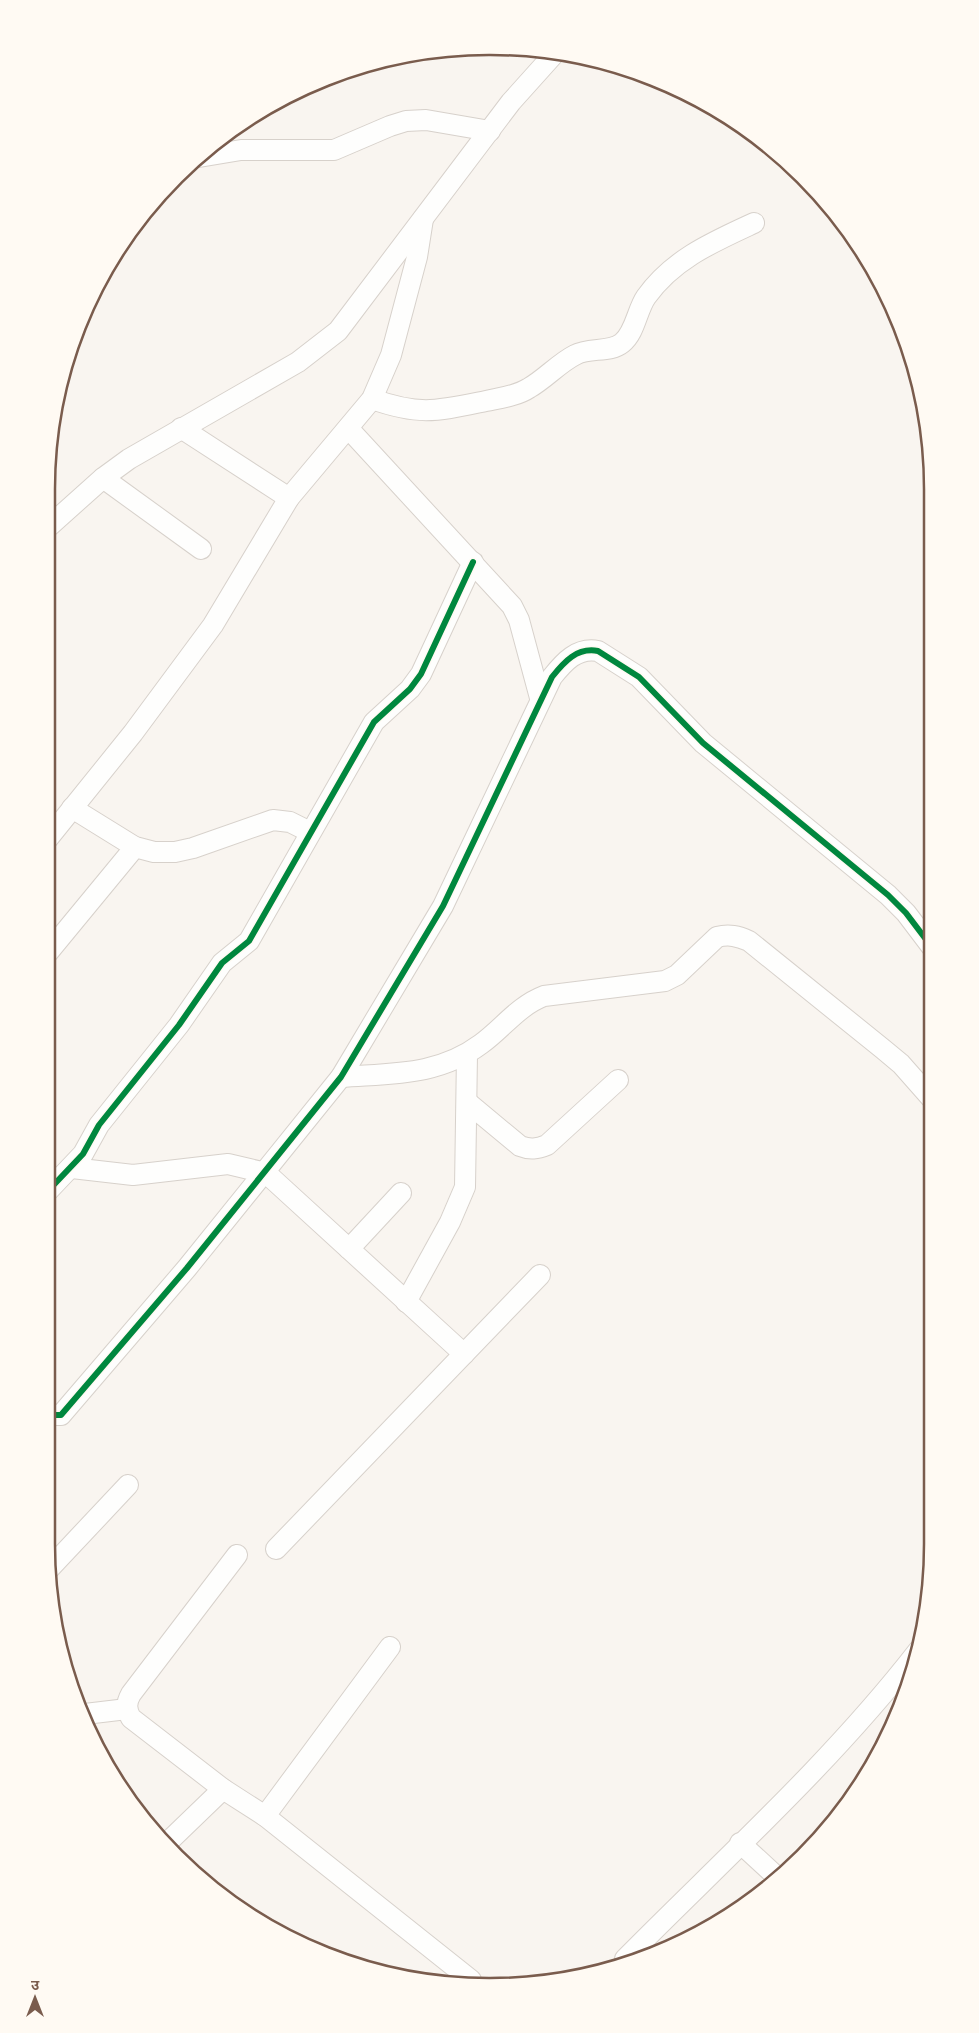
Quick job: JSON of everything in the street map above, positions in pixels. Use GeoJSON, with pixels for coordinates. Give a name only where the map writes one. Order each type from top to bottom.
{"type":"FeatureCollection","features":[{"type":"Feature","properties":{"kind":"street"},"geometry":{"type":"LineString","coordinates":[[55,521],[102,478],[129,459],[319,348],[338,331],[490,131],[548,59]]}},
{"type":"Feature","properties":{"kind":"street"},"geometry":{"type":"LineString","coordinates":[[213,155],[241,150],[334,150],[406,121],[426,120],[490,131]]}},
{"type":"Feature","properties":{"kind":"street"},"geometry":{"type":"LineString","coordinates":[[310,832],[290,822],[273,820],[175,852],[154,852],[135,848],[60,814],[132,733],[213,625],[289,498],[372,399],[384,377],[391,355],[417,258],[423,220]]}},
{"type":"Feature","properties":{"kind":"street"},"geometry":{"type":"LineString","coordinates":[[372,399],[400,409],[438,411],[511,396],[528,389],[585,350],[613,348],[621,344],[627,338],[644,299],[681,260],[754,223]]}},
{"type":"Feature","properties":{"kind":"street"},"geometry":{"type":"LineString","coordinates":[[181,428],[289,498]]}},
{"type":"Feature","properties":{"kind":"street"},"geometry":{"type":"LineString","coordinates":[[348,428],[512,606],[519,620],[540,698]]}},
{"type":"Feature","properties":{"kind":"street"},"geometry":{"type":"LineString","coordinates":[[102,478],[201,549]]}},
{"type":"Feature","properties":{"kind":"street"},"geometry":{"type":"LineString","coordinates":[[55,1184],[72,1168],[99,1125],[179,1025],[222,963],[250,941],[374,722],[410,689],[421,674],[473,562]]}},
{"type":"Feature","properties":{"kind":"street"},"geometry":{"type":"LineString","coordinates":[[55,1415],[61,1415],[187,1268],[266,1173],[341,1077],[443,906],[540,698],[562,664],[575,654],[590,650],[598,652],[639,677],[703,743],[888,895],[906,913],[924,937]]}},
{"type":"Feature","properties":{"kind":"street"},"geometry":{"type":"LineString","coordinates":[[55,944],[135,848]]}},
{"type":"Feature","properties":{"kind":"street"},"geometry":{"type":"LineString","coordinates":[[341,1077],[425,1070],[449,1064],[467,1054],[530,1001],[544,996],[665,981],[678,975],[717,937],[724,935],[736,936],[749,941],[901,1064],[924,1090]]}},
{"type":"Feature","properties":{"kind":"street"},"geometry":{"type":"LineString","coordinates":[[406,1302],[450,1222],[465,1187],[467,1054]]}},
{"type":"Feature","properties":{"kind":"street"},"geometry":{"type":"LineString","coordinates":[[467,1102],[520,1146],[529,1149],[539,1148],[547,1145],[618,1080]]}},
{"type":"Feature","properties":{"kind":"street"},"geometry":{"type":"LineString","coordinates":[[72,1168],[133,1175],[228,1164],[266,1173],[464,1354]]}},
{"type":"Feature","properties":{"kind":"street"},"geometry":{"type":"LineString","coordinates":[[349,1249],[401,1193]]}},
{"type":"Feature","properties":{"kind":"street"},"geometry":{"type":"LineString","coordinates":[[276,1549],[540,1275]]}},
{"type":"Feature","properties":{"kind":"street"},"geometry":{"type":"LineString","coordinates":[[56,1562],[128,1485]]}},
{"type":"Feature","properties":{"kind":"street"},"geometry":{"type":"LineString","coordinates":[[237,1555],[131,1694],[127,1701],[126,1709],[131,1718],[223,1789],[265,1816],[468,1977]]}},
{"type":"Feature","properties":{"kind":"street"},"geometry":{"type":"LineString","coordinates":[[265,1816],[390,1647]]}},
{"type":"Feature","properties":{"kind":"street"},"geometry":{"type":"LineString","coordinates":[[629,1955],[858,1724],[906,1665]]}},
{"type":"Feature","properties":{"kind":"street"},"geometry":{"type":"LineString","coordinates":[[90,1713],[126,1709]]}},
{"type":"Feature","properties":{"kind":"street"},"geometry":{"type":"LineString","coordinates":[[171,1839],[223,1789]]}},
{"type":"Feature","properties":{"kind":"street"},"geometry":{"type":"LineString","coordinates":[[740,1843],[773,1873]]}},
{"type":"Feature","properties":{"kind":"cycle path"},"geometry":{"type":"LineString","coordinates":[[55,1184],[83,1154],[99,1125],[179,1025],[222,963],[249,941],[374,722],[410,689],[421,674],[473,562]]}},
{"type":"Feature","properties":{"kind":"cycle path"},"geometry":{"type":"LineString","coordinates":[[55,1415],[61,1415],[187,1268],[341,1077],[443,906],[552,677],[566,661],[577,654],[590,650],[598,651],[639,677],[703,743],[888,895],[906,913],[924,937]]}}]}
